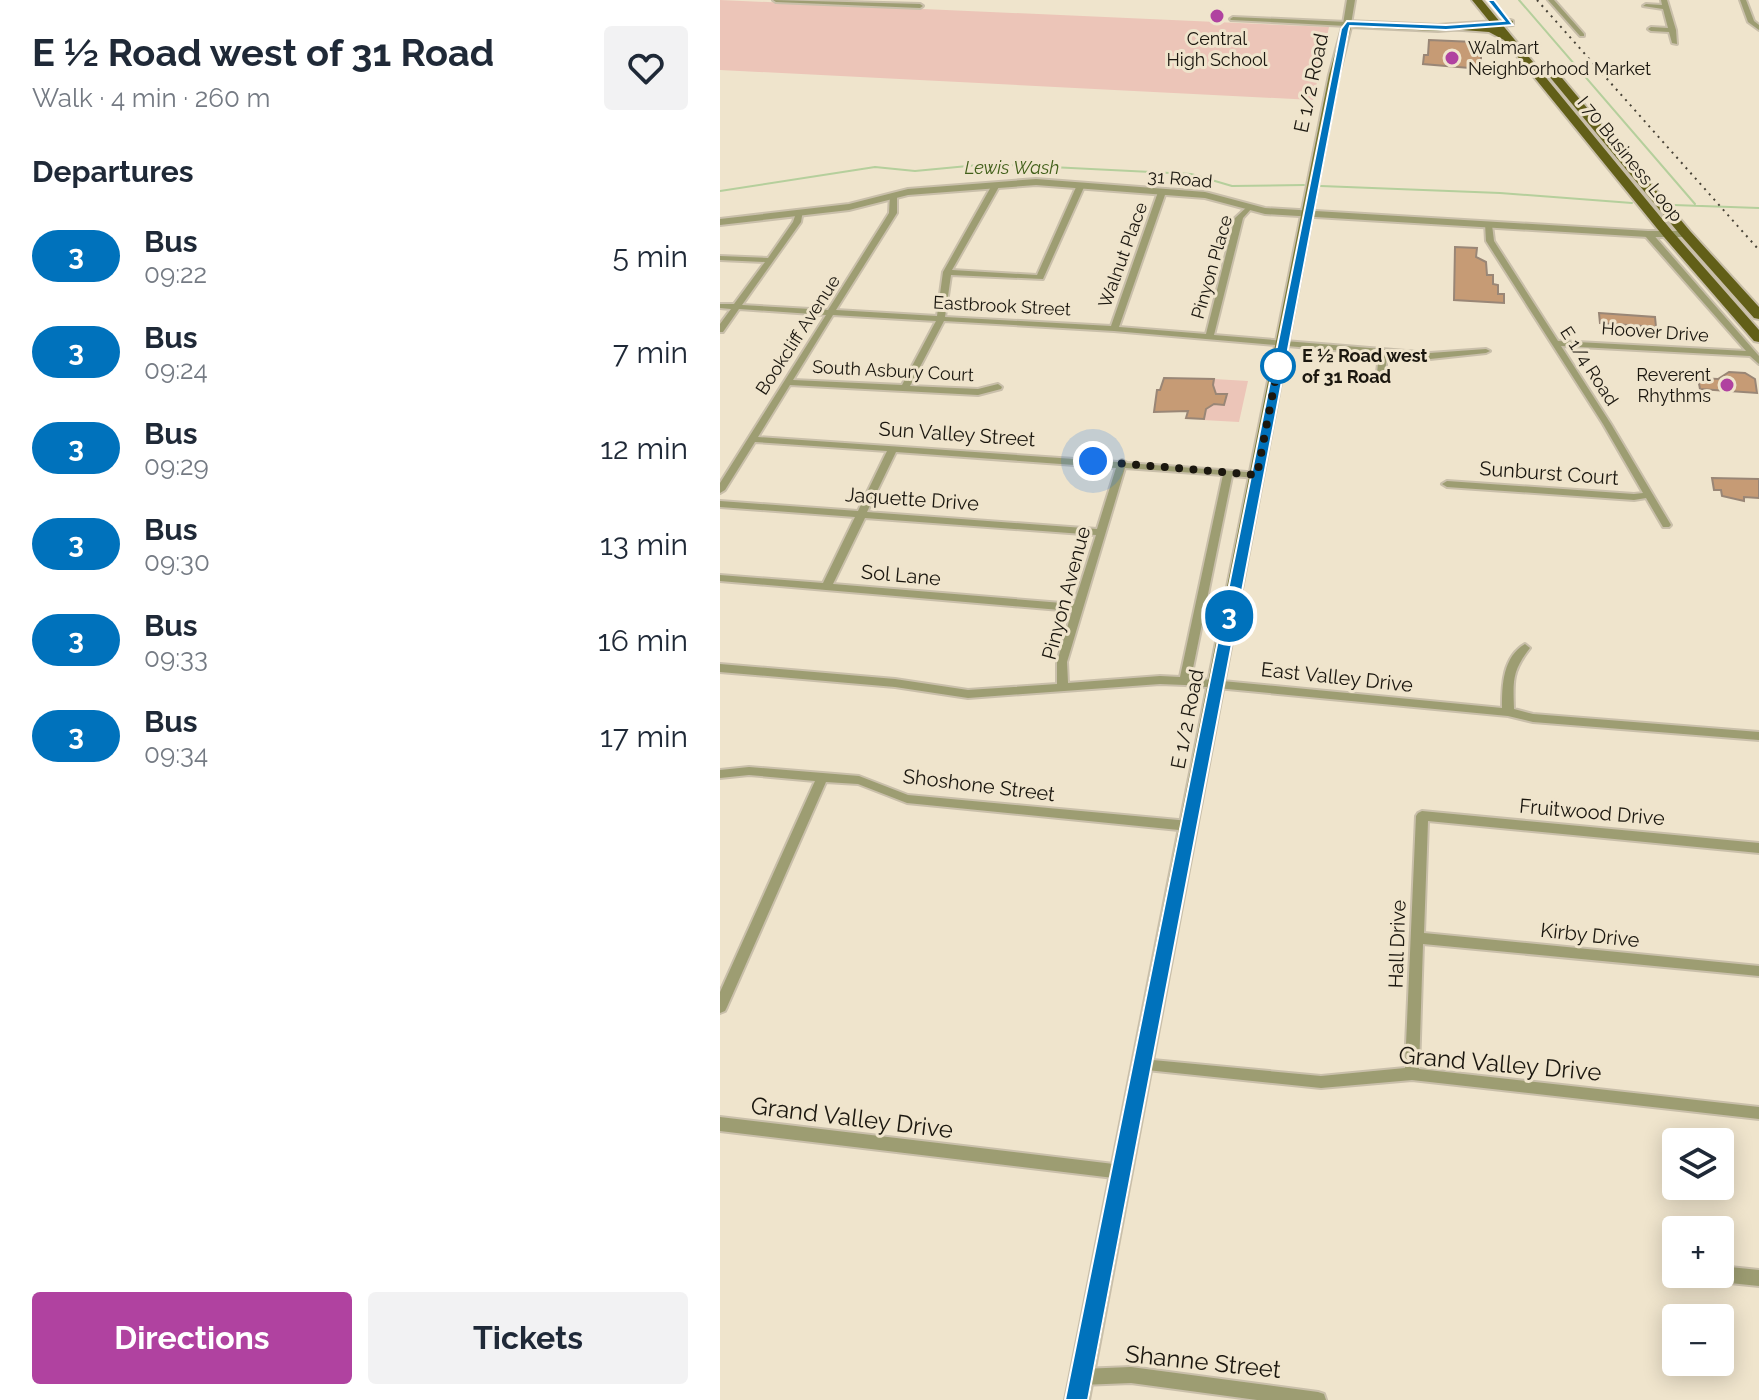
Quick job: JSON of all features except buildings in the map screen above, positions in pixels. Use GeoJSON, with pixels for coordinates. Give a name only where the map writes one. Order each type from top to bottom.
{"type":"FeatureCollection","features":[{"type":"Feature","properties":{"kind":"main road"},"geometry":{"type":"LineString","coordinates":[[1453,27],[1484,20],[1485,13],[1477,0]]}},
{"type":"Feature","properties":{"kind":"main road","name":"I 70 Business Loop"},"geometry":{"type":"LineString","coordinates":[[1477,0],[1668,234],[1759,338]]}},
{"type":"Feature","properties":{"kind":"main road","name":"I 70 Business Loop"},"geometry":{"type":"LineString","coordinates":[[1491,0],[1686,234],[1759,315]]}},
{"type":"Feature","properties":{"kind":"main road"},"geometry":{"type":"LineString","coordinates":[[1453,27],[1510,23]]}},
{"type":"Feature","properties":{"kind":"main road"},"geometry":{"type":"LineString","coordinates":[[1347,24],[1494,30],[1516,48]]}},
{"type":"Feature","properties":{"kind":"main road","name":"E 1/2 Road"},"geometry":{"type":"LineString","coordinates":[[1077,1400],[1307,215],[1347,24]]}},
{"type":"Feature","properties":{"kind":"street"},"geometry":{"type":"LineString","coordinates":[[776,0],[886,2],[920,6]]}},
{"type":"Feature","properties":{"kind":"street","name":"E 1/2 Road"},"geometry":{"type":"LineString","coordinates":[[1347,24],[1351,0]]}},
{"type":"Feature","properties":{"kind":"street"},"geometry":{"type":"LineString","coordinates":[[1551,0],[1582,35]]}},
{"type":"Feature","properties":{"kind":"street"},"geometry":{"type":"LineString","coordinates":[[1743,0],[1751,22],[1759,28]]}},
{"type":"Feature","properties":{"kind":"street"},"geometry":{"type":"LineString","coordinates":[[1646,6],[1665,3],[1675,43]]}},
{"type":"Feature","properties":{"kind":"street"},"geometry":{"type":"LineString","coordinates":[[1233,19],[1347,24]]}},
{"type":"Feature","properties":{"kind":"street"},"geometry":{"type":"LineString","coordinates":[[1651,29],[1673,30]]}},
{"type":"Feature","properties":{"kind":"street","name":"31 Road"},"geometry":{"type":"LineString","coordinates":[[720,222],[849,207],[894,195],[1046,182],[1205,195],[1248,208],[1307,215],[1686,234]]}},
{"type":"Feature","properties":{"kind":"street"},"geometry":{"type":"LineString","coordinates":[[904,389],[941,319],[947,272],[996,185]]}},
{"type":"Feature","properties":{"kind":"street"},"geometry":{"type":"LineString","coordinates":[[947,272],[1040,277],[1081,185]]}},
{"type":"Feature","properties":{"kind":"street","name":"Walnut Place"},"geometry":{"type":"LineString","coordinates":[[1114,329],[1162,192]]}},
{"type":"Feature","properties":{"kind":"street","name":"Bookcliff Avenue"},"geometry":{"type":"LineString","coordinates":[[720,490],[893,213],[894,195]]}},
{"type":"Feature","properties":{"kind":"street","name":"Pinyon Place"},"geometry":{"type":"LineString","coordinates":[[1209,337],[1239,218],[1248,208]]}},
{"type":"Feature","properties":{"kind":"street"},"geometry":{"type":"LineString","coordinates":[[720,330],[797,222],[800,212]]}},
{"type":"Feature","properties":{"kind":"street","name":"E 1/4 Road"},"geometry":{"type":"LineString","coordinates":[[1488,225],[1490,241],[1666,525]]}},
{"type":"Feature","properties":{"kind":"street"},"geometry":{"type":"LineString","coordinates":[[1648,234],[1756,358]]}},
{"type":"Feature","properties":{"kind":"street"},"geometry":{"type":"LineString","coordinates":[[720,258],[770,260]]}},
{"type":"Feature","properties":{"kind":"street","name":"Eastbrook Street"},"geometry":{"type":"LineString","coordinates":[[720,306],[1114,329],[1283,341],[1430,356],[1486,351]]}},
{"type":"Feature","properties":{"kind":"street","name":"Hoover Drive"},"geometry":{"type":"LineString","coordinates":[[1555,343],[1756,358]]}},
{"type":"Feature","properties":{"kind":"street"},"geometry":{"type":"LineString","coordinates":[[1381,373],[1383,352]]}},
{"type":"Feature","properties":{"kind":"street","name":"South Asbury Court"},"geometry":{"type":"LineString","coordinates":[[786,382],[978,392],[998,387]]}},
{"type":"Feature","properties":{"kind":"street","name":"Sun Valley Street"},"geometry":{"type":"LineString","coordinates":[[751,439],[1257,475]]}},
{"type":"Feature","properties":{"kind":"street"},"geometry":{"type":"LineString","coordinates":[[827,586],[893,448]]}},
{"type":"Feature","properties":{"kind":"street","name":"Pinyon Avenue"},"geometry":{"type":"LineString","coordinates":[[1063,687],[1062,662],[1122,463]]}},
{"type":"Feature","properties":{"kind":"street"},"geometry":{"type":"LineString","coordinates":[[1185,681],[1228,472]]}},
{"type":"Feature","properties":{"kind":"street","name":"Sunburst Court"},"geometry":{"type":"LineString","coordinates":[[1447,484],[1634,497],[1649,495]]}},
{"type":"Feature","properties":{"kind":"street","name":"Jaquette Drive"},"geometry":{"type":"LineString","coordinates":[[720,504],[1101,532]]}},
{"type":"Feature","properties":{"kind":"street","name":"Sol Lane"},"geometry":{"type":"LineString","coordinates":[[720,578],[1079,608]]}},
{"type":"Feature","properties":{"kind":"street"},"geometry":{"type":"LineString","coordinates":[[1508,712],[1508,675],[1514,658],[1525,648]]}},
{"type":"Feature","properties":{"kind":"street","name":"East Valley Drive"},"geometry":{"type":"LineString","coordinates":[[720,668],[895,683],[968,694],[1185,681],[1508,712],[1533,718],[1759,736]]}},
{"type":"Feature","properties":{"kind":"street","name":"Shoshone Street"},"geometry":{"type":"LineString","coordinates":[[720,774],[749,771],[859,780],[907,799],[1189,826]]}},
{"type":"Feature","properties":{"kind":"street"},"geometry":{"type":"LineString","coordinates":[[720,1007],[822,777]]}},
{"type":"Feature","properties":{"kind":"street","name":"Fruitwood Drive"},"geometry":{"type":"LineString","coordinates":[[1422,816],[1759,848]]}},
{"type":"Feature","properties":{"kind":"street","name":"Hall Drive"},"geometry":{"type":"LineString","coordinates":[[1412,1074],[1422,816]]}},
{"type":"Feature","properties":{"kind":"street","name":"Kirby Drive"},"geometry":{"type":"LineString","coordinates":[[1417,938],[1759,971]]}},
{"type":"Feature","properties":{"kind":"street","name":"Grand Valley Drive"},"geometry":{"type":"LineString","coordinates":[[1142,1065],[1321,1082],[1412,1074],[1759,1113]]}},
{"type":"Feature","properties":{"kind":"street","name":"Grand Valley Drive"},"geometry":{"type":"LineString","coordinates":[[720,1124],[1122,1172]]}},
{"type":"Feature","properties":{"kind":"street"},"geometry":{"type":"LineString","coordinates":[[1734,1275],[1759,1278]]}},
{"type":"Feature","properties":{"kind":"street","name":"Shanne Street"},"geometry":{"type":"LineString","coordinates":[[1081,1377],[1131,1375],[1318,1400]]}},
{"type":"Feature","properties":{"kind":"shaded area"},"geometry":{"type":"Polygon","coordinates":[[[720,0],[1329,27],[1313,100],[720,70],[720,0]]]}},
{"type":"Feature","properties":{"kind":"shaded area"},"geometry":{"type":"Polygon","coordinates":[[[1214,379],[1248,381],[1239,422],[1203,420],[1206,409],[1214,404],[1224,404],[1226,394],[1211,389],[1214,379]]]}},
{"type":"Feature","properties":{"kind":"waterway"},"geometry":{"type":"LineString","coordinates":[[1519,0],[1695,204]]}},
{"type":"Feature","properties":{"kind":"waterway","name":"Lewis Wash"},"geometry":{"type":"LineString","coordinates":[[720,191],[875,167],[915,171],[989,164],[1191,174],[1232,186],[1304,185]]}},
{"type":"Feature","properties":{"kind":"waterway","name":"Lewis Wash"},"geometry":{"type":"LineString","coordinates":[[1321,186],[1500,193],[1632,203]]}},
{"type":"Feature","properties":{"kind":"waterway","name":"Lewis Wash"},"geometry":{"type":"LineString","coordinates":[[1673,205],[1759,208]]}},
{"type":"Feature","properties":{"kind":"railway"},"geometry":{"type":"LineString","coordinates":[[1537,0],[1759,250]]}},
{"type":"Feature","properties":{"kind":"bus line","name":"3"},"geometry":{"type":"LineString","coordinates":[[1077,1400],[1345,29],[1347,24],[1446,28],[1510,23],[1491,0]]}},
{"type":"Feature","properties":{"kind":"place","name":"Central High School"},"geometry":{"type":"Point","coordinates":[1217,16]}},
{"type":"Feature","properties":{"kind":"place","name":"Walmart Neighborhood Market"},"geometry":{"type":"Point","coordinates":[1452,58]}},
{"type":"Feature","properties":{"kind":"place","name":"E ½ Road west of 31 Road"},"geometry":{"type":"Point","coordinates":[1278,366]}},
{"type":"Feature","properties":{"kind":"place","name":"Reverent Rhythms"},"geometry":{"type":"Point","coordinates":[1727,385]}},
{"type":"Feature","properties":{"kind":"route"},"geometry":{"type":"LineString","coordinates":[[1093,461],[1257,475],[1278,366]]}}]}
